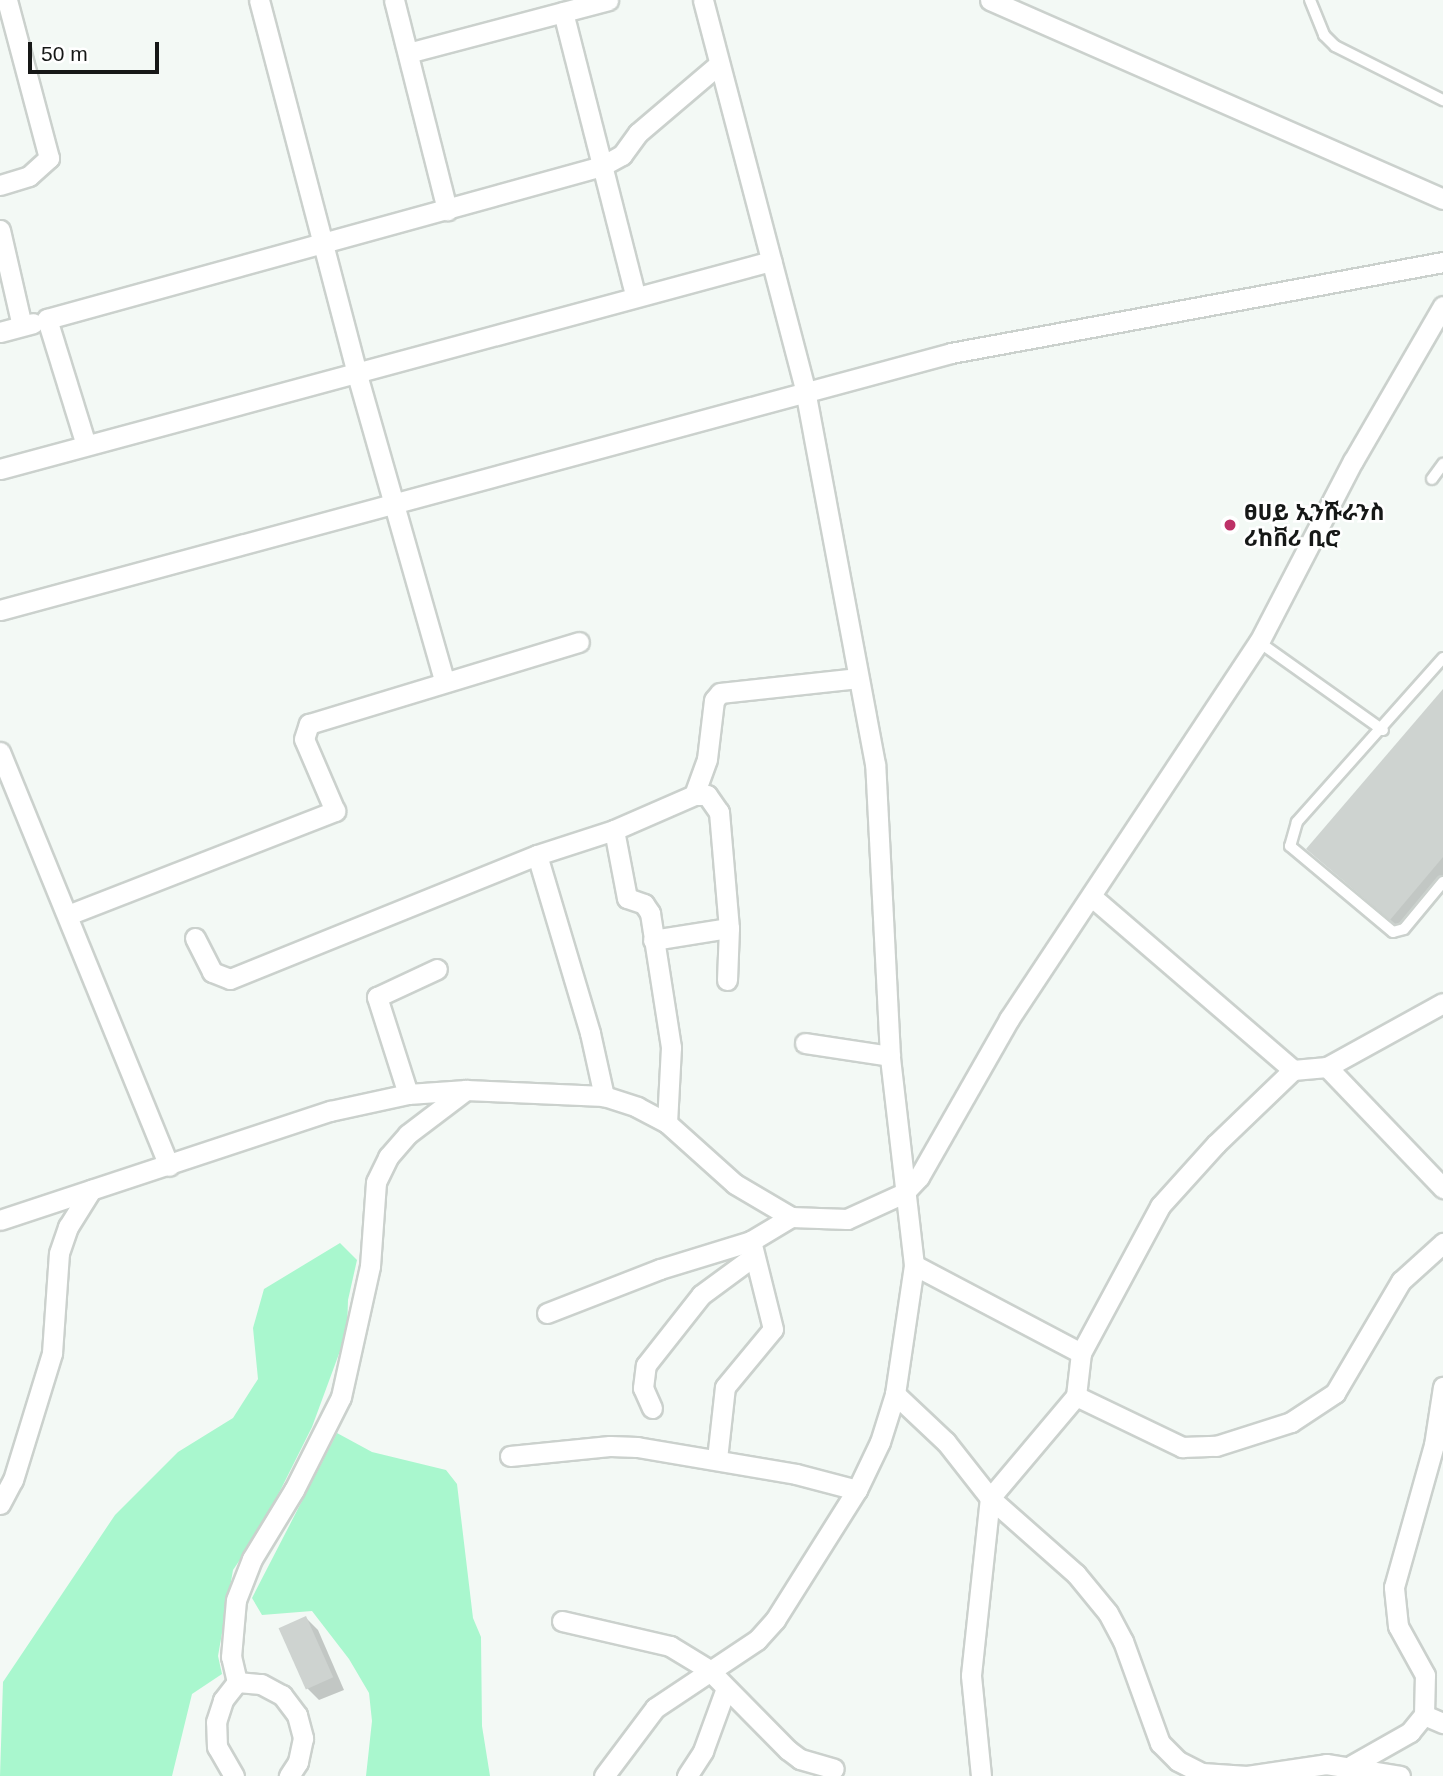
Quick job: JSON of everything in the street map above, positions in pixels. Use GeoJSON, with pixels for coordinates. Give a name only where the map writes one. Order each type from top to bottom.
{"type":"FeatureCollection","features":[{"type":"Feature","properties":{"kind":"street"},"geometry":{"type":"LineString","coordinates":[[0,185],[29,176],[49,158],[49,143],[7,0]]}},
{"type":"Feature","properties":{"kind":"street"},"geometry":{"type":"LineString","coordinates":[[259,0],[356,371],[444,679]]}},
{"type":"Feature","properties":{"kind":"street"},"geometry":{"type":"LineString","coordinates":[[394,0],[447,210]]}},
{"type":"Feature","properties":{"kind":"street"},"geometry":{"type":"LineString","coordinates":[[408,53],[608,0]]}},
{"type":"Feature","properties":{"kind":"street"},"geometry":{"type":"LineString","coordinates":[[604,1776],[655,1708],[708,1669],[736,1655],[775,1620],[857,1490],[880,1442],[895,1394],[912,1304],[914,1265],[890,1056],[875,764],[805,389],[703,0]]}},
{"type":"Feature","properties":{"kind":"street"},"geometry":{"type":"LineString","coordinates":[[990,0],[1443,199]]}},
{"type":"Feature","properties":{"kind":"street"},"geometry":{"type":"LineString","coordinates":[[563,12],[635,295]]}},
{"type":"Feature","properties":{"kind":"street"},"geometry":{"type":"LineString","coordinates":[[0,332],[602,166],[622,155],[638,133],[718,65]]}},
{"type":"Feature","properties":{"kind":"street"},"geometry":{"type":"LineString","coordinates":[[0,230],[22,326]]}},
{"type":"Feature","properties":{"kind":"street"},"geometry":{"type":"LineString","coordinates":[[0,469],[635,295],[771,261]]}},
{"type":"Feature","properties":{"kind":"street"},"geometry":{"type":"LineString","coordinates":[[0,610],[805,389],[1024,337],[1443,262]]}},
{"type":"Feature","properties":{"kind":"street"},"geometry":{"type":"LineString","coordinates":[[0,1220],[330,1111],[408,1094],[466,1090],[604,1096],[667,1123],[735,1184],[792,1217],[846,1219],[904,1193],[919,1177],[1009,1019],[1259,642],[1353,461],[1443,306]]}},
{"type":"Feature","properties":{"kind":"street"},"geometry":{"type":"LineString","coordinates":[[47,320],[86,445]]}},
{"type":"Feature","properties":{"kind":"street"},"geometry":{"type":"LineString","coordinates":[[68,915],[335,811],[304,730],[320,719],[444,679],[579,642]]}},
{"type":"Feature","properties":{"kind":"street"},"geometry":{"type":"LineString","coordinates":[[694,795],[707,759],[714,699],[720,693],[858,678]]}},
{"type":"Feature","properties":{"kind":"street"},"geometry":{"type":"LineString","coordinates":[[0,752],[169,1166]]}},
{"type":"Feature","properties":{"kind":"street"},"geometry":{"type":"LineString","coordinates":[[195,938],[212,972],[230,979],[537,855],[614,830],[694,795],[707,795],[719,812],[729,928],[727,980]]}},
{"type":"Feature","properties":{"kind":"street"},"geometry":{"type":"LineString","coordinates":[[614,830],[627,898],[648,907],[671,1047],[667,1123]]}},
{"type":"Feature","properties":{"kind":"street"},"geometry":{"type":"LineString","coordinates":[[537,855],[590,1033],[604,1096]]}},
{"type":"Feature","properties":{"kind":"street"},"geometry":{"type":"LineString","coordinates":[[1092,897],[1293,1070]]}},
{"type":"Feature","properties":{"kind":"street"},"geometry":{"type":"LineString","coordinates":[[653,940],[729,928]]}},
{"type":"Feature","properties":{"kind":"street"},"geometry":{"type":"LineString","coordinates":[[408,1094],[377,997],[436,970]]}},
{"type":"Feature","properties":{"kind":"street"},"geometry":{"type":"LineString","coordinates":[[981,1776],[971,1675],[990,1498],[1076,1396],[1082,1353],[1160,1206],[1293,1070],[1327,1067],[1443,1003]]}},
{"type":"Feature","properties":{"kind":"street"},"geometry":{"type":"LineString","coordinates":[[805,1042],[890,1056]]}},
{"type":"Feature","properties":{"kind":"street"},"geometry":{"type":"LineString","coordinates":[[1327,1067],[1443,1188]]}},
{"type":"Feature","properties":{"kind":"street"},"geometry":{"type":"LineString","coordinates":[[237,1682],[231,1657],[240,1590],[252,1559],[294,1490],[341,1397],[370,1266],[376,1182],[388,1157],[408,1134],[466,1090]]}},
{"type":"Feature","properties":{"kind":"street"},"geometry":{"type":"LineString","coordinates":[[0,1504],[25,1444],[52,1353],[59,1253],[68,1227],[91,1190]]}},
{"type":"Feature","properties":{"kind":"street"},"geometry":{"type":"LineString","coordinates":[[652,1408],[643,1388],[646,1366],[701,1295],[792,1217]]}},
{"type":"Feature","properties":{"kind":"street"},"geometry":{"type":"LineString","coordinates":[[1076,1396],[1182,1447],[1216,1446],[1291,1422],[1335,1393],[1401,1281],[1443,1243]]}},
{"type":"Feature","properties":{"kind":"street"},"geometry":{"type":"LineString","coordinates":[[547,1313],[660,1269],[752,1249]]}},
{"type":"Feature","properties":{"kind":"street"},"geometry":{"type":"LineString","coordinates":[[717,1459],[725,1387],[773,1329],[752,1249]]}},
{"type":"Feature","properties":{"kind":"street"},"geometry":{"type":"LineString","coordinates":[[914,1265],[1082,1353]]}},
{"type":"Feature","properties":{"kind":"street"},"geometry":{"type":"LineString","coordinates":[[1352,1765],[1410,1732],[1424,1715],[1425,1675],[1398,1626],[1394,1587],[1434,1445],[1443,1387]]}},
{"type":"Feature","properties":{"kind":"street"},"geometry":{"type":"LineString","coordinates":[[895,1394],[946,1442],[990,1498],[1076,1574],[1108,1613],[1124,1642],[1160,1743],[1178,1761],[1202,1773],[1247,1776],[1352,1765],[1400,1776]]}},
{"type":"Feature","properties":{"kind":"street"},"geometry":{"type":"LineString","coordinates":[[510,1456],[610,1446],[717,1459],[857,1490]]}},
{"type":"Feature","properties":{"kind":"street"},"geometry":{"type":"LineString","coordinates":[[562,1621],[657,1640],[708,1669],[800,1759],[834,1769]]}},
{"type":"Feature","properties":{"kind":"street"},"geometry":{"type":"LineString","coordinates":[[234,1776],[218,1747],[216,1723],[223,1700],[237,1682]]}},
{"type":"Feature","properties":{"kind":"street"},"geometry":{"type":"LineString","coordinates":[[237,1682],[261,1684],[282,1695],[297,1715],[303,1738],[298,1762],[289,1776]]}},
{"type":"Feature","properties":{"kind":"street"},"geometry":{"type":"LineString","coordinates":[[687,1776],[703,1751],[726,1688]]}},
{"type":"Feature","properties":{"kind":"street"},"geometry":{"type":"LineString","coordinates":[[1424,1715],[1443,1723]]}},
{"type":"Feature","properties":{"kind":"lane"},"geometry":{"type":"LineString","coordinates":[[1310,0],[1324,35],[1335,46],[1443,100]]}},
{"type":"Feature","properties":{"kind":"lane"},"geometry":{"type":"LineString","coordinates":[[1432,479],[1443,464]]}},
{"type":"Feature","properties":{"kind":"lane"},"geometry":{"type":"LineString","coordinates":[[1259,642],[1383,730]]}},
{"type":"Feature","properties":{"kind":"lane"},"geometry":{"type":"LineString","coordinates":[[1443,658],[1383,730],[1297,822],[1290,846],[1384,929],[1393,932],[1404,929],[1443,882]]}},
{"type":"Feature","properties":{"kind":"green space"},"geometry":{"type":"Polygon","coordinates":[[[340,1243],[357,1260],[348,1300],[347,1332],[312,1427],[262,1527],[233,1570],[218,1656],[222,1674],[192,1694],[172,1776],[0,1776],[3,1682],[115,1515],[178,1452],[233,1418],[258,1379],[253,1328],[264,1289],[340,1243]]]}},
{"type":"Feature","properties":{"kind":"green space"},"geometry":{"type":"Polygon","coordinates":[[[337,1433],[372,1452],[446,1470],[457,1484],[473,1618],[481,1637],[482,1726],[490,1776],[366,1776],[372,1721],[369,1693],[349,1659],[312,1611],[262,1615],[252,1598],[337,1433]]]}},
{"type":"Feature","properties":{"kind":"building"},"geometry":{"type":"Polygon","coordinates":[[[1443,689],[1443,857],[1390,920],[1306,849],[1443,689]]]}},
{"type":"Feature","properties":{"kind":"building"},"geometry":{"type":"Polygon","coordinates":[[[306,1616],[333,1677],[306,1689],[279,1628],[306,1616]]]}},
{"type":"Feature","properties":{"kind":"place","name":"ፀሀይ ኢንሹራንስ ሪከቨሪ ቢሮ"},"geometry":{"type":"Point","coordinates":[1230,525]}}]}
